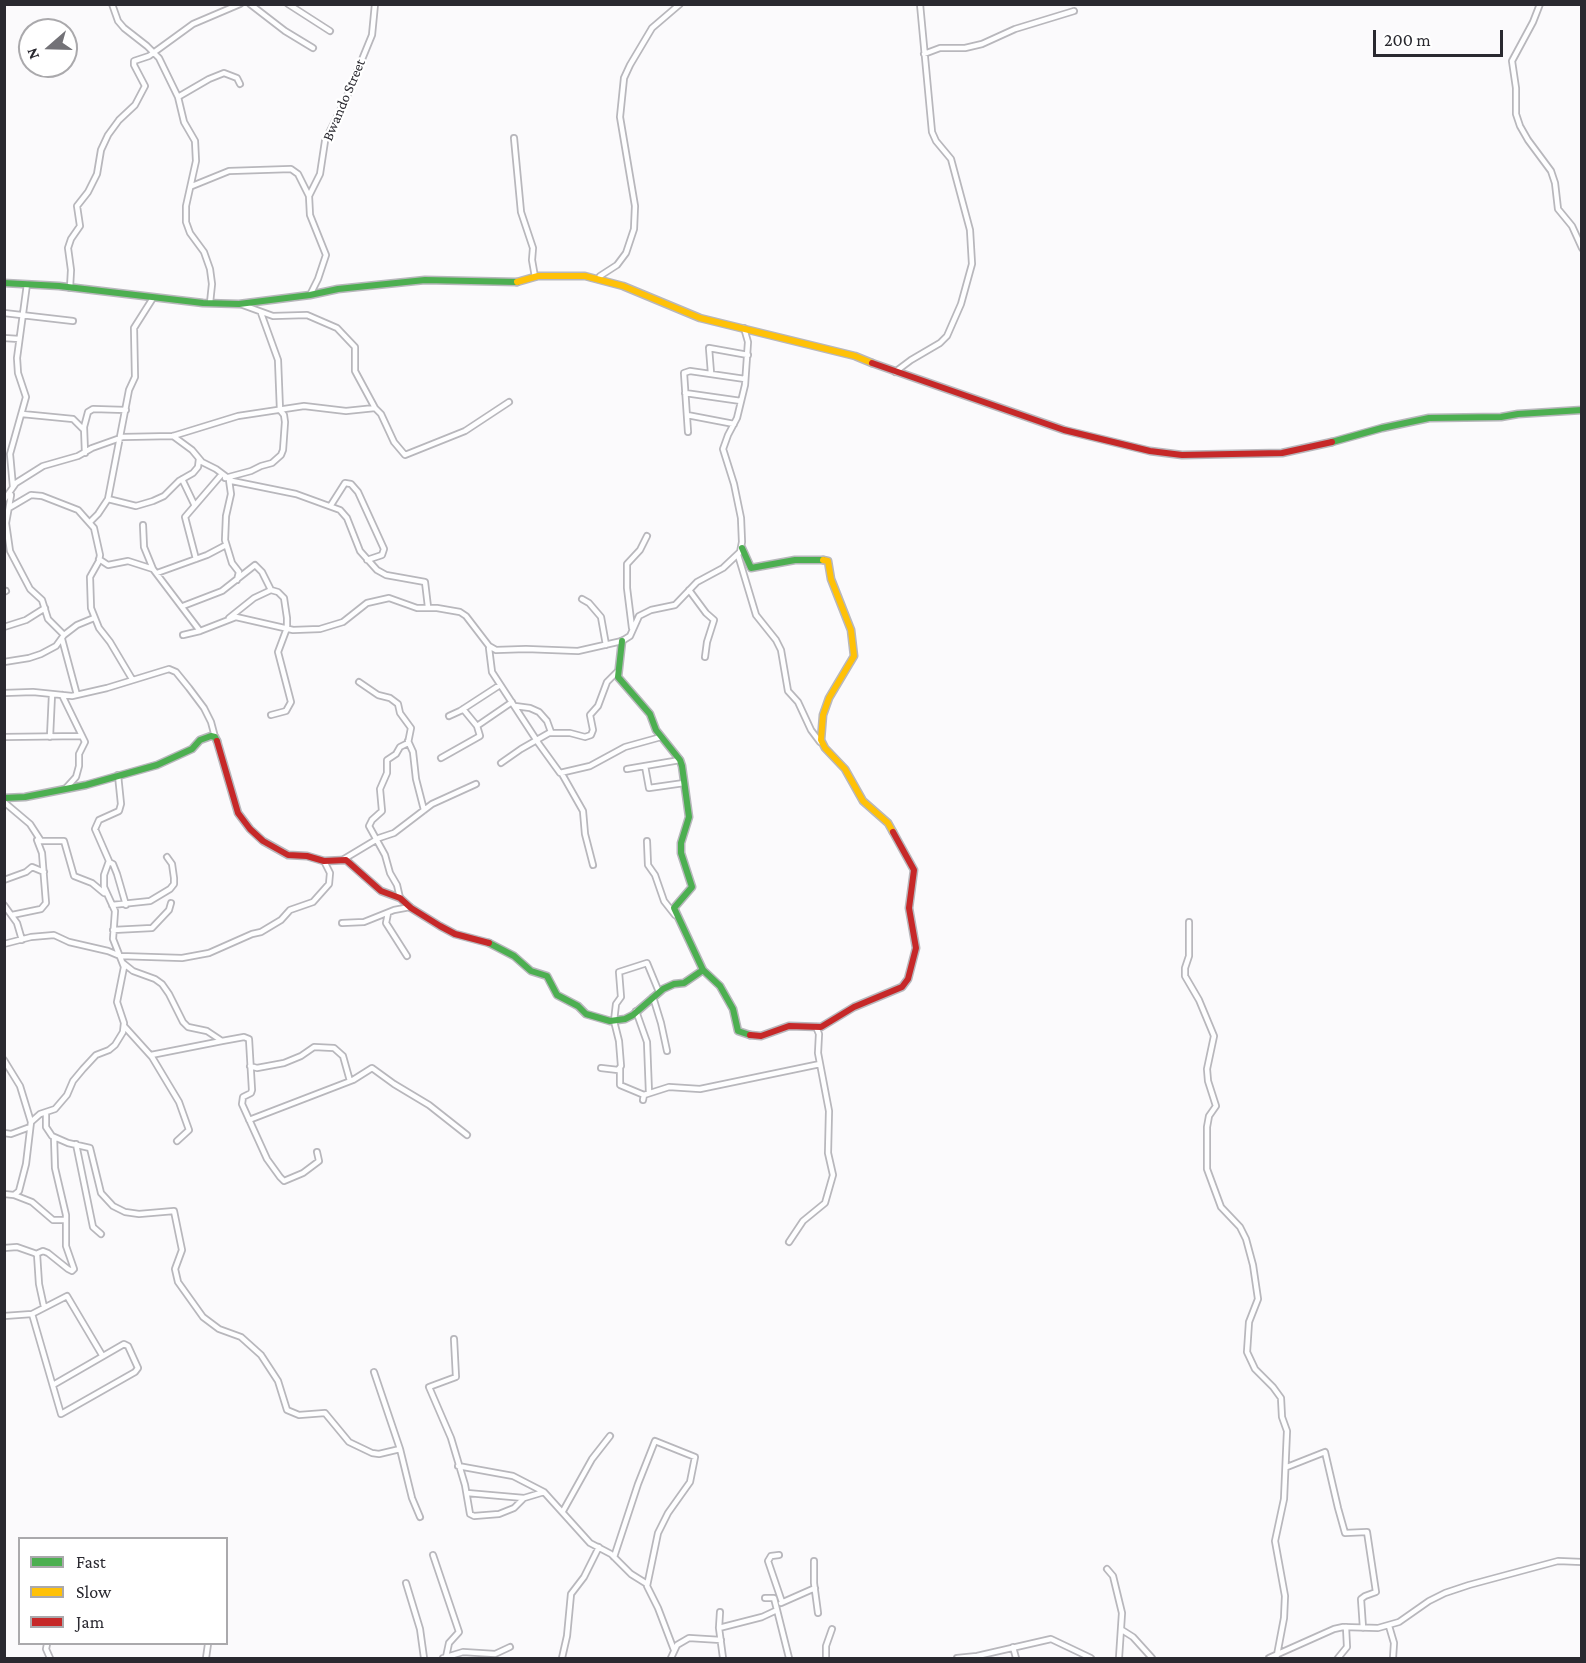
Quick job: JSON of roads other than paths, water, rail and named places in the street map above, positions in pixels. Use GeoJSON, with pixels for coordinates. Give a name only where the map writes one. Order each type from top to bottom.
{"type":"FeatureCollection","features":[{"type":"Feature","properties":{"kind":"street"},"geometry":{"type":"LineString","coordinates":[[112,4],[118,21],[124,28],[155,52],[178,97],[184,122],[195,141],[196,161],[186,206],[186,222],[190,233],[204,252],[210,269],[212,284],[210,303]]}},
{"type":"Feature","properties":{"kind":"street"},"geometry":{"type":"LineString","coordinates":[[70,288],[71,270],[68,248],[80,226],[77,206],[88,192],[97,174],[101,150],[108,135],[118,120],[135,105],[145,86],[133,62],[155,52],[193,24],[240,4]]}},
{"type":"Feature","properties":{"kind":"street"},"geometry":{"type":"LineString","coordinates":[[250,4],[313,48]]}},
{"type":"Feature","properties":{"kind":"street"},"geometry":{"type":"LineString","coordinates":[[288,4],[330,32]]}},
{"type":"Feature","properties":{"kind":"street","name":"Bwando Street"},"geometry":{"type":"LineString","coordinates":[[309,196],[320,174],[325,141],[345,101],[372,35],[375,4]]}},
{"type":"Feature","properties":{"kind":"street"},"geometry":{"type":"LineString","coordinates":[[598,279],[617,265],[626,253],[635,223],[635,206],[620,117],[624,78],[652,28],[680,4]]}},
{"type":"Feature","properties":{"kind":"street"},"geometry":{"type":"LineString","coordinates":[[895,372],[947,336],[960,308],[972,264],[970,232],[951,159],[936,141],[932,132],[920,4]]}},
{"type":"Feature","properties":{"kind":"street"},"geometry":{"type":"LineString","coordinates":[[1540,4],[1512,61],[1516,88],[1516,114],[1524,133],[1551,171],[1558,209],[1574,230],[1581,248]]}},
{"type":"Feature","properties":{"kind":"street"},"geometry":{"type":"LineString","coordinates":[[924,54],[940,48],[975,46],[1022,26],[1074,10]]}},
{"type":"Feature","properties":{"kind":"street"},"geometry":{"type":"LineString","coordinates":[[178,97],[224,73],[237,78],[240,84]]}},
{"type":"Feature","properties":{"kind":"street"},"geometry":{"type":"LineString","coordinates":[[514,138],[521,212],[533,248],[532,260],[535,277]]}},
{"type":"Feature","properties":{"kind":"street"},"geometry":{"type":"LineString","coordinates":[[192,186],[229,171],[291,169],[298,174],[309,196],[310,215],[326,255],[310,295]]}},
{"type":"Feature","properties":{"kind":"street"},"geometry":{"type":"LineString","coordinates":[[4,283],[239,304],[338,289],[425,280],[516,282],[535,277],[582,275],[623,286],[700,318],[855,356],[1064,430],[1150,451],[1182,455],[1282,453],[1429,418],[1501,417],[1581,410]]}},
{"type":"Feature","properties":{"kind":"street"},"geometry":{"type":"LineString","coordinates":[[4,500],[14,488],[10,454],[26,397],[17,371],[27,284]]}},
{"type":"Feature","properties":{"kind":"street"},"geometry":{"type":"LineString","coordinates":[[90,522],[108,499],[129,390],[135,377],[134,328],[153,298]]}},
{"type":"Feature","properties":{"kind":"street"},"geometry":{"type":"LineString","coordinates":[[239,304],[273,316],[307,315],[337,328],[356,348],[355,371],[375,408],[381,414],[394,442],[405,455],[465,431],[509,402]]}},
{"type":"Feature","properties":{"kind":"street"},"geometry":{"type":"LineString","coordinates":[[196,559],[194,544],[185,521],[185,517],[194,504],[225,477],[272,463],[281,455],[285,427],[284,416],[280,410],[278,356],[271,345],[261,313]]}},
{"type":"Feature","properties":{"kind":"street"},"geometry":{"type":"LineString","coordinates":[[4,314],[73,321]]}},
{"type":"Feature","properties":{"kind":"street"},"geometry":{"type":"LineString","coordinates":[[744,328],[748,355],[745,379],[734,424],[726,438],[723,451],[738,503],[742,548],[751,568],[795,560],[828,561],[832,582],[851,630],[854,656],[829,698],[821,727],[822,744]]}},
{"type":"Feature","properties":{"kind":"street"},"geometry":{"type":"LineString","coordinates":[[4,338],[19,339]]}},
{"type":"Feature","properties":{"kind":"street"},"geometry":{"type":"LineString","coordinates":[[711,374],[709,348],[748,355]]}},
{"type":"Feature","properties":{"kind":"street"},"geometry":{"type":"LineString","coordinates":[[688,432],[685,372],[745,379]]}},
{"type":"Feature","properties":{"kind":"street"},"geometry":{"type":"LineString","coordinates":[[685,393],[741,401]]}},
{"type":"Feature","properties":{"kind":"street"},"geometry":{"type":"LineString","coordinates":[[77,695],[63,637],[48,619],[42,599],[30,589],[10,551],[6,528],[16,483],[43,466],[78,456],[121,437],[172,436],[237,416],[304,406],[346,411],[375,408]]}},
{"type":"Feature","properties":{"kind":"street"},"geometry":{"type":"LineString","coordinates":[[85,453],[84,430],[86,417],[90,410],[126,410]]}},
{"type":"Feature","properties":{"kind":"street"},"geometry":{"type":"LineString","coordinates":[[22,414],[73,418],[84,430]]}},
{"type":"Feature","properties":{"kind":"street"},"geometry":{"type":"LineString","coordinates":[[687,415],[734,424]]}},
{"type":"Feature","properties":{"kind":"street"},"geometry":{"type":"LineString","coordinates":[[172,436],[225,477],[243,484],[296,494],[331,505],[344,514],[360,551],[383,574],[424,581],[427,586],[428,607]]}},
{"type":"Feature","properties":{"kind":"street"},"geometry":{"type":"LineString","coordinates":[[108,499],[136,506],[164,496],[195,470],[199,459]]}},
{"type":"Feature","properties":{"kind":"street"},"geometry":{"type":"LineString","coordinates":[[225,477],[231,491],[226,516],[226,545],[232,563],[239,572],[237,580]]}},
{"type":"Feature","properties":{"kind":"street"},"geometry":{"type":"LineString","coordinates":[[182,479],[194,504]]}},
{"type":"Feature","properties":{"kind":"street"},"geometry":{"type":"LineString","coordinates":[[331,505],[345,483],[351,484],[358,492],[384,549],[382,555],[367,560]]}},
{"type":"Feature","properties":{"kind":"street"},"geometry":{"type":"LineString","coordinates":[[9,508],[36,495],[71,507],[82,513],[90,522],[98,538],[99,560],[90,577],[90,605],[94,618],[132,679]]}},
{"type":"Feature","properties":{"kind":"street"},"geometry":{"type":"LineString","coordinates":[[143,525],[144,547],[153,569]]}},
{"type":"Feature","properties":{"kind":"street"},"geometry":{"type":"LineString","coordinates":[[632,630],[627,588],[627,564],[640,549],[647,536]]}},
{"type":"Feature","properties":{"kind":"street"},"geometry":{"type":"LineString","coordinates":[[158,573],[226,545]]}},
{"type":"Feature","properties":{"kind":"street"},"geometry":{"type":"LineString","coordinates":[[183,635],[236,617],[309,631],[337,625],[344,622],[364,604],[377,599],[390,598],[417,608],[428,607],[464,614],[489,646],[499,651],[526,649],[574,651],[622,641],[629,636],[635,622],[642,614],[674,606],[701,579],[723,568],[738,555],[742,548]]}},
{"type":"Feature","properties":{"kind":"street"},"geometry":{"type":"LineString","coordinates":[[647,841],[648,865],[655,875],[666,904],[677,916],[704,970],[720,986],[734,1011],[736,1026],[741,1033],[761,1036],[789,1026],[824,1026],[854,1007],[902,987],[908,979],[916,946],[909,908],[914,869],[888,823],[863,801],[845,769],[822,744],[809,726],[798,702],[788,691],[781,650],[756,615],[738,555]]}},
{"type":"Feature","properties":{"kind":"street"},"geometry":{"type":"LineString","coordinates":[[99,560],[108,565],[128,561],[153,569],[200,631]]}},
{"type":"Feature","properties":{"kind":"street"},"geometry":{"type":"LineString","coordinates":[[183,606],[221,592],[256,566],[271,590],[278,592],[284,598],[287,628],[278,652],[291,702],[286,711],[271,715]]}},
{"type":"Feature","properties":{"kind":"street"},"geometry":{"type":"LineString","coordinates":[[227,620],[248,602],[271,590]]}},
{"type":"Feature","properties":{"kind":"street"},"geometry":{"type":"LineString","coordinates":[[689,590],[714,620],[705,657]]}},
{"type":"Feature","properties":{"kind":"street"},"geometry":{"type":"LineString","coordinates":[[582,599],[589,603],[601,617],[606,645]]}},
{"type":"Feature","properties":{"kind":"street"},"geometry":{"type":"LineString","coordinates":[[4,627],[26,620],[45,608]]}},
{"type":"Feature","properties":{"kind":"street"},"geometry":{"type":"LineString","coordinates":[[4,662],[41,654],[56,646],[77,626],[94,618]]}},
{"type":"Feature","properties":{"kind":"street"},"geometry":{"type":"LineString","coordinates":[[622,641],[617,672],[619,678],[650,714],[655,728],[680,760],[689,822],[682,840],[681,852],[692,887],[675,905],[677,916]]}},
{"type":"Feature","properties":{"kind":"street"},"geometry":{"type":"LineString","coordinates":[[489,646],[491,668],[500,685],[555,768],[562,774],[583,811],[585,834],[593,866]]}},
{"type":"Feature","properties":{"kind":"street"},"geometry":{"type":"LineString","coordinates":[[4,693],[77,695],[107,688],[167,668],[172,670],[204,708],[211,722],[238,813],[263,841],[288,855],[313,857],[324,861],[344,859],[377,839],[394,833],[435,802],[476,784]]}},
{"type":"Feature","properties":{"kind":"street"},"geometry":{"type":"LineString","coordinates":[[501,764],[515,752],[551,732],[585,737],[591,735],[593,730],[590,715],[598,706],[607,682],[617,672]]}},
{"type":"Feature","properties":{"kind":"street"},"geometry":{"type":"LineString","coordinates":[[359,682],[378,695],[390,698],[398,704],[400,712],[410,726],[408,741],[424,810]]}},
{"type":"Feature","properties":{"kind":"street"},"geometry":{"type":"LineString","coordinates":[[449,716],[500,685]]}},
{"type":"Feature","properties":{"kind":"street"},"geometry":{"type":"LineString","coordinates":[[50,737],[52,694]]}},
{"type":"Feature","properties":{"kind":"street"},"geometry":{"type":"LineString","coordinates":[[62,695],[85,742],[79,754],[79,768],[75,779],[64,790]]}},
{"type":"Feature","properties":{"kind":"street"},"geometry":{"type":"LineString","coordinates":[[477,726],[513,704],[539,712],[546,718],[551,732]]}},
{"type":"Feature","properties":{"kind":"street"},"geometry":{"type":"LineString","coordinates":[[441,758],[479,737],[480,732],[477,726],[462,709]]}},
{"type":"Feature","properties":{"kind":"street"},"geometry":{"type":"LineString","coordinates":[[4,737],[82,736]]}},
{"type":"Feature","properties":{"kind":"street"},"geometry":{"type":"LineString","coordinates":[[4,798],[64,790],[161,764],[192,749],[200,740],[215,737]]}},
{"type":"Feature","properties":{"kind":"street"},"geometry":{"type":"LineString","coordinates":[[562,774],[590,766],[623,747],[661,737]]}},
{"type":"Feature","properties":{"kind":"street"},"geometry":{"type":"LineString","coordinates":[[400,898],[385,855],[369,826],[382,811],[380,789],[387,773],[387,762],[408,741]]}},
{"type":"Feature","properties":{"kind":"street"},"geometry":{"type":"LineString","coordinates":[[627,769],[680,760]]}},
{"type":"Feature","properties":{"kind":"street"},"geometry":{"type":"LineString","coordinates":[[645,766],[649,788],[684,783]]}},
{"type":"Feature","properties":{"kind":"street"},"geometry":{"type":"LineString","coordinates":[[118,775],[121,804],[119,810],[99,820],[95,827],[109,862],[113,864],[126,904]]}},
{"type":"Feature","properties":{"kind":"street"},"geometry":{"type":"LineString","coordinates":[[4,802],[30,824],[39,839],[44,842],[64,841],[74,876],[92,883],[107,896]]}},
{"type":"Feature","properties":{"kind":"street"},"geometry":{"type":"LineString","coordinates":[[12,915],[41,909],[47,902],[42,852],[36,834]]}},
{"type":"Feature","properties":{"kind":"street"},"geometry":{"type":"LineString","coordinates":[[112,905],[150,901],[172,887],[173,866],[167,857]]}},
{"type":"Feature","properties":{"kind":"street"},"geometry":{"type":"LineString","coordinates":[[344,859],[383,893],[400,898],[410,907],[451,932],[486,942],[509,953],[528,969],[547,975],[557,995],[578,1006],[586,1014],[614,1021],[628,1017],[656,994],[671,985],[684,983],[704,970]]}},
{"type":"Feature","properties":{"kind":"street"},"geometry":{"type":"LineString","coordinates":[[4,944],[31,937],[54,935],[69,942],[120,956],[186,958],[209,953],[251,934],[261,932],[281,920],[290,910],[313,902],[328,886],[330,876],[324,861]]}},
{"type":"Feature","properties":{"kind":"street"},"geometry":{"type":"LineString","coordinates":[[109,862],[103,880],[115,914],[113,939],[124,969],[117,1004],[124,1026],[151,1055],[179,1102],[188,1128],[187,1133],[177,1141]]}},
{"type":"Feature","properties":{"kind":"street"},"geometry":{"type":"LineString","coordinates":[[4,880],[26,872],[32,867],[44,872]]}},
{"type":"Feature","properties":{"kind":"street"},"geometry":{"type":"LineString","coordinates":[[113,930],[152,928],[169,910],[171,903]]}},
{"type":"Feature","properties":{"kind":"street"},"geometry":{"type":"LineString","coordinates":[[4,905],[17,923],[22,940]]}},
{"type":"Feature","properties":{"kind":"street"},"geometry":{"type":"LineString","coordinates":[[342,923],[364,922],[410,907]]}},
{"type":"Feature","properties":{"kind":"street"},"geometry":{"type":"LineString","coordinates":[[388,913],[386,923],[407,956]]}},
{"type":"Feature","properties":{"kind":"street"},"geometry":{"type":"LineString","coordinates":[[1189,922],[1189,956],[1185,976],[1199,1000],[1214,1036],[1207,1069],[1208,1081],[1216,1103],[1209,1116],[1207,1127],[1207,1169],[1221,1206],[1244,1232],[1252,1260],[1258,1299],[1249,1323],[1247,1351],[1256,1369],[1274,1387],[1281,1399],[1281,1412],[1288,1435],[1283,1503],[1275,1541],[1285,1596],[1284,1618],[1277,1655]]}},
{"type":"Feature","properties":{"kind":"street"},"geometry":{"type":"LineString","coordinates":[[123,963],[133,971],[162,984],[187,1026],[207,1031],[222,1041]]}},
{"type":"Feature","properties":{"kind":"street"},"geometry":{"type":"LineString","coordinates":[[667,1051],[656,994],[647,963],[619,972],[621,999],[616,1004],[614,1021],[619,1040],[621,1085],[646,1096],[669,1087],[700,1089],[820,1064]]}},
{"type":"Feature","properties":{"kind":"street"},"geometry":{"type":"LineString","coordinates":[[636,1011],[646,1042],[646,1096]]}},
{"type":"Feature","properties":{"kind":"street"},"geometry":{"type":"LineString","coordinates":[[4,1133],[11,1134],[31,1124],[40,1114],[53,1111],[67,1095],[75,1079],[94,1057],[115,1045],[124,1026]]}},
{"type":"Feature","properties":{"kind":"street"},"geometry":{"type":"LineString","coordinates":[[789,1242],[803,1221],[825,1203],[833,1177],[828,1153],[829,1111],[817,1050],[819,1032],[816,1027]]}},
{"type":"Feature","properties":{"kind":"street"},"geometry":{"type":"LineString","coordinates":[[151,1055],[248,1038],[252,1090],[242,1101],[269,1163],[283,1181],[303,1173],[319,1161],[317,1152]]}},
{"type":"Feature","properties":{"kind":"street"},"geometry":{"type":"LineString","coordinates":[[250,1066],[257,1068],[284,1063],[301,1056],[314,1047],[334,1048],[343,1056],[350,1081]]}},
{"type":"Feature","properties":{"kind":"street"},"geometry":{"type":"LineString","coordinates":[[4,1060],[19,1084],[31,1124],[24,1173],[19,1191],[14,1195]]}},
{"type":"Feature","properties":{"kind":"street"},"geometry":{"type":"LineString","coordinates":[[601,1068],[618,1070],[620,1068]]}},
{"type":"Feature","properties":{"kind":"street"},"geometry":{"type":"LineString","coordinates":[[249,1120],[350,1081],[374,1069],[429,1105],[467,1135]]}},
{"type":"Feature","properties":{"kind":"street"},"geometry":{"type":"LineString","coordinates":[[46,1113],[46,1127],[54,1137],[90,1148],[101,1193],[113,1206],[125,1212],[139,1214],[174,1211],[182,1250],[175,1266],[176,1278],[203,1317],[219,1329],[241,1337],[261,1354],[278,1381],[286,1410],[299,1415],[325,1413],[349,1442],[372,1453],[379,1454],[400,1449]]}},
{"type":"Feature","properties":{"kind":"street"},"geometry":{"type":"LineString","coordinates":[[4,1248],[16,1247],[36,1254],[43,1251],[73,1270],[66,1246],[66,1220],[55,1172],[54,1137]]}},
{"type":"Feature","properties":{"kind":"street"},"geometry":{"type":"LineString","coordinates":[[76,1144],[93,1227],[101,1234]]}},
{"type":"Feature","properties":{"kind":"street"},"geometry":{"type":"LineString","coordinates":[[4,1194],[32,1202],[53,1220],[66,1220]]}},
{"type":"Feature","properties":{"kind":"street"},"geometry":{"type":"LineString","coordinates":[[36,1254],[39,1284],[45,1306]]}},
{"type":"Feature","properties":{"kind":"street"},"geometry":{"type":"LineString","coordinates":[[4,1316],[32,1314],[67,1296],[102,1355]]}},
{"type":"Feature","properties":{"kind":"street"},"geometry":{"type":"LineString","coordinates":[[32,1314],[59,1411],[62,1414],[138,1370],[126,1344],[102,1355],[53,1385]]}},
{"type":"Feature","properties":{"kind":"street"},"geometry":{"type":"LineString","coordinates":[[454,1339],[456,1377],[429,1387],[451,1438],[467,1493],[469,1512],[474,1516],[507,1512],[524,1498]]}},
{"type":"Feature","properties":{"kind":"street"},"geometry":{"type":"LineString","coordinates":[[374,1371],[400,1449],[412,1498],[420,1517]]}},
{"type":"Feature","properties":{"kind":"street"},"geometry":{"type":"LineString","coordinates":[[563,1512],[592,1459],[610,1436]]}},
{"type":"Feature","properties":{"kind":"street"},"geometry":{"type":"LineString","coordinates":[[614,1557],[638,1484],[655,1442],[695,1457],[688,1486],[668,1513],[658,1533],[647,1584],[674,1650]]}},
{"type":"Feature","properties":{"kind":"street"},"geometry":{"type":"LineString","coordinates":[[1287,1467],[1325,1452],[1345,1532],[1347,1534],[1366,1532],[1376,1592],[1361,1599],[1363,1628]]}},
{"type":"Feature","properties":{"kind":"street"},"geometry":{"type":"LineString","coordinates":[[458,1466],[513,1476],[544,1492],[585,1538],[614,1557],[631,1574],[647,1584]]}},
{"type":"Feature","properties":{"kind":"street"},"geometry":{"type":"LineString","coordinates":[[467,1493],[524,1498],[544,1492]]}},
{"type":"Feature","properties":{"kind":"street"},"geometry":{"type":"LineString","coordinates":[[562,1659],[567,1636],[571,1593],[585,1576],[598,1547]]}},
{"type":"Feature","properties":{"kind":"street"},"geometry":{"type":"LineString","coordinates":[[433,1555],[459,1631],[449,1643],[445,1658]]}},
{"type":"Feature","properties":{"kind":"street"},"geometry":{"type":"LineString","coordinates":[[779,1556],[771,1556],[768,1562],[782,1602]]}},
{"type":"Feature","properties":{"kind":"street"},"geometry":{"type":"LineString","coordinates":[[814,1561],[818,1613]]}},
{"type":"Feature","properties":{"kind":"street"},"geometry":{"type":"LineString","coordinates":[[1270,1658],[1334,1629],[1389,1626],[1444,1593],[1558,1561],[1581,1562]]}},
{"type":"Feature","properties":{"kind":"street"},"geometry":{"type":"LineString","coordinates":[[1107,1569],[1113,1578],[1122,1613],[1119,1659]]}},
{"type":"Feature","properties":{"kind":"street"},"geometry":{"type":"LineString","coordinates":[[406,1583],[420,1629],[424,1659]]}},
{"type":"Feature","properties":{"kind":"street"},"geometry":{"type":"LineString","coordinates":[[719,1628],[758,1618],[782,1602],[815,1588]]}},
{"type":"Feature","properties":{"kind":"street"},"geometry":{"type":"LineString","coordinates":[[765,1598],[773,1598],[777,1607],[789,1659]]}},
{"type":"Feature","properties":{"kind":"street"},"geometry":{"type":"LineString","coordinates":[[720,1612],[719,1628],[723,1659]]}},
{"type":"Feature","properties":{"kind":"street"},"geometry":{"type":"LineString","coordinates":[[1389,1626],[1394,1643],[1393,1659]]}},
{"type":"Feature","properties":{"kind":"street"},"geometry":{"type":"LineString","coordinates":[[1338,1659],[1347,1647],[1346,1627]]}},
{"type":"Feature","properties":{"kind":"street"},"geometry":{"type":"LineString","coordinates":[[826,1659],[826,1646],[832,1629]]}},
{"type":"Feature","properties":{"kind":"street"},"geometry":{"type":"LineString","coordinates":[[1122,1630],[1133,1637],[1152,1659]]}},
{"type":"Feature","properties":{"kind":"street"},"geometry":{"type":"LineString","coordinates":[[671,1659],[677,1645],[691,1637],[721,1640]]}},
{"type":"Feature","properties":{"kind":"street"},"geometry":{"type":"LineString","coordinates":[[957,1659],[1051,1639],[1091,1659]]}},
{"type":"Feature","properties":{"kind":"street"},"geometry":{"type":"LineString","coordinates":[[445,1658],[463,1652],[494,1654],[510,1647]]}},
{"type":"Feature","properties":{"kind":"street"},"geometry":{"type":"LineString","coordinates":[[1013,1647],[1016,1659]]}}]}
